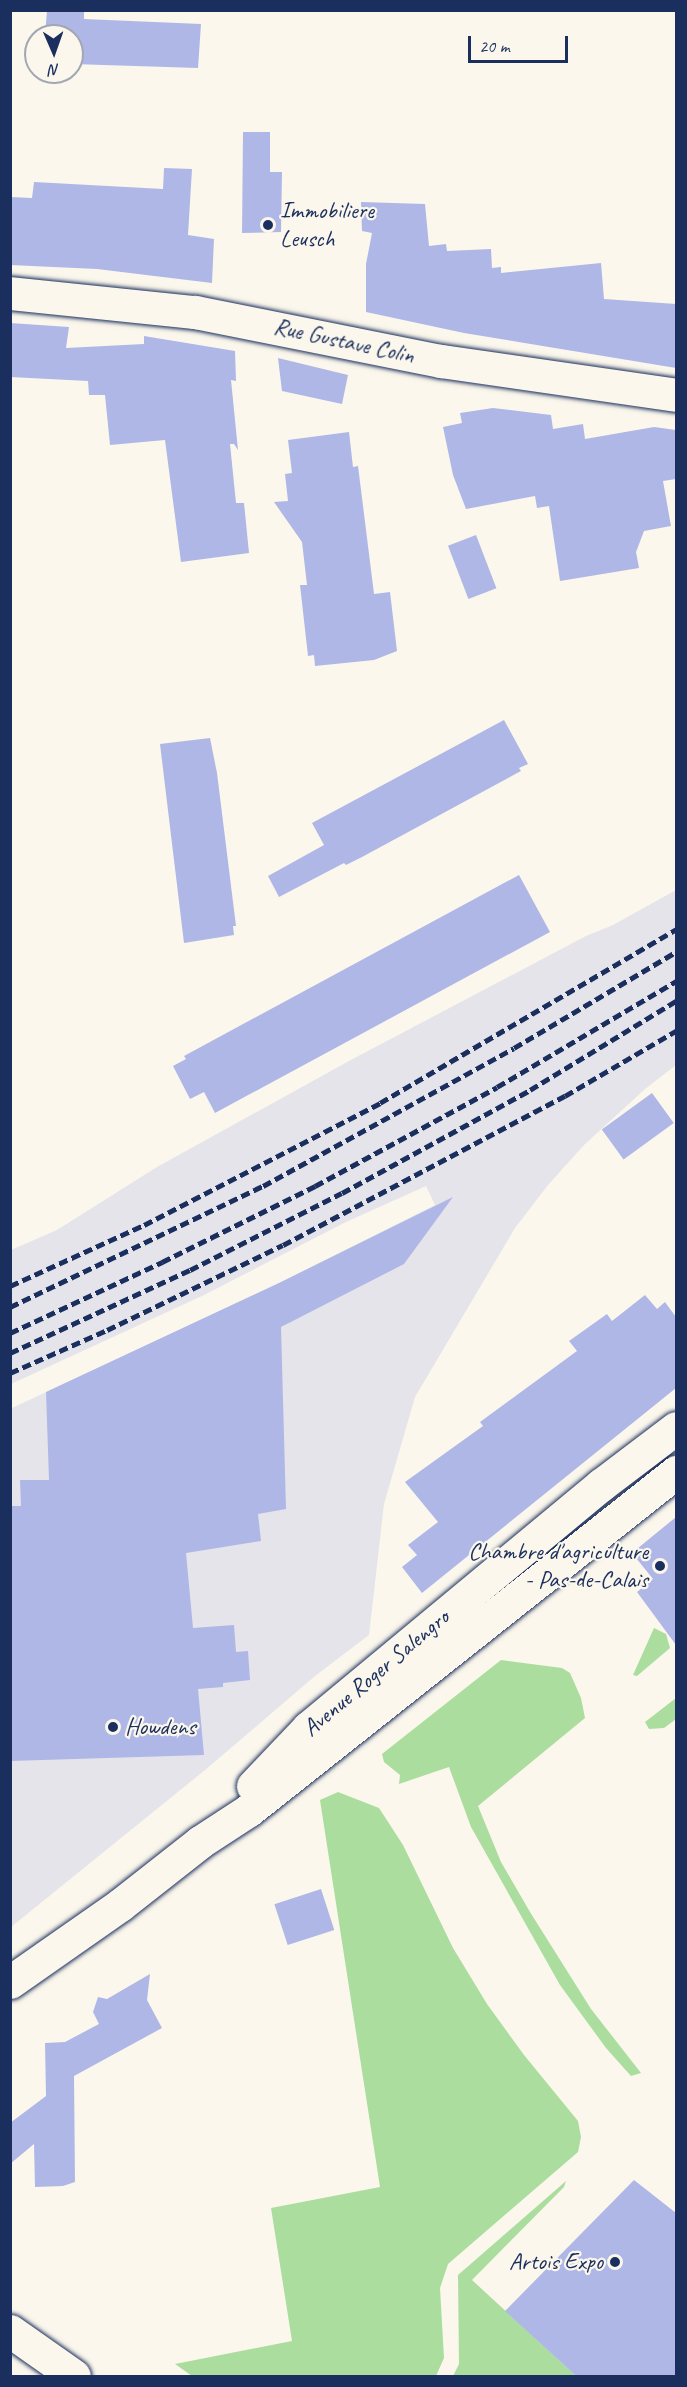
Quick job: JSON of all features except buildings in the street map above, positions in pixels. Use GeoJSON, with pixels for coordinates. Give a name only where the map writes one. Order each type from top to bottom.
{"type":"FeatureCollection","features":[{"type":"Feature","properties":{"kind":"street","name":"Rue Gustave Colin"},"geometry":{"type":"LineString","coordinates":[[10,292],[195,312],[441,361],[676,395]]}},
{"type":"Feature","properties":{"kind":"street","name":"Avenue Roger Salengro"},"geometry":{"type":"LineString","coordinates":[[200,1842],[308,1728],[601,1485],[676,1428]]}},
{"type":"Feature","properties":{"kind":"street","name":"Avenue Roger Salengro"},"geometry":{"type":"LineString","coordinates":[[14,1982],[120,1905],[200,1842],[257,1804],[676,1472]]}},
{"type":"Feature","properties":{"kind":"street"},"geometry":{"type":"LineString","coordinates":[[10,2331],[74,2376]]}},
{"type":"Feature","properties":{"kind":"street"},"geometry":{"type":"LineString","coordinates":[[10,2350],[67,2376]]}},
{"type":"Feature","properties":{"kind":"shaded area"},"geometry":{"type":"Polygon","coordinates":[[[676,890],[676,1065],[645,1089],[584,1145],[548,1185],[515,1228],[415,1397],[384,1504],[369,1635],[315,1676],[205,1770],[11,1927],[10,1409],[279,1283],[435,1205],[426,1186],[346,1222],[204,1295],[11,1384],[11,1250],[57,1230],[157,1167],[349,1061],[586,936],[613,925],[676,890]]]}},
{"type":"Feature","properties":{"kind":"green space"},"geometry":{"type":"Polygon","coordinates":[[[654,1628],[666,1634],[670,1648],[637,1676],[633,1675],[654,1628]]]}},
{"type":"Feature","properties":{"kind":"green space"},"geometry":{"type":"Polygon","coordinates":[[[501,1660],[562,1668],[570,1673],[581,1698],[585,1718],[478,1806],[501,1862],[530,1912],[591,2009],[641,2073],[631,2076],[606,2048],[560,1985],[471,1827],[449,1767],[399,1784],[400,1775],[384,1762],[382,1754],[501,1660]]]}},
{"type":"Feature","properties":{"kind":"green space"},"geometry":{"type":"Polygon","coordinates":[[[676,1698],[676,1719],[664,1728],[649,1729],[645,1722],[676,1698]]]}},
{"type":"Feature","properties":{"kind":"green space"},"geometry":{"type":"Polygon","coordinates":[[[338,1792],[379,1808],[403,1845],[453,1948],[487,2004],[524,2055],[578,2121],[581,2137],[578,2152],[448,2264],[440,2288],[444,2358],[436,2376],[192,2376],[175,2364],[292,2341],[271,2208],[380,2187],[320,1800],[338,1792]]]}},
{"type":"Feature","properties":{"kind":"green space"},"geometry":{"type":"Polygon","coordinates":[[[566,2181],[564,2187],[472,2280],[576,2376],[453,2376],[459,2364],[458,2275],[566,2181]]]}},
{"type":"Feature","properties":{"kind":"railway"},"geometry":{"type":"LineString","coordinates":[[10,1286],[144,1225],[380,1103],[676,929]]}},
{"type":"Feature","properties":{"kind":"railway"},"geometry":{"type":"LineString","coordinates":[[10,1307],[263,1186],[514,1048],[676,952]]}},
{"type":"Feature","properties":{"kind":"railway"},"geometry":{"type":"LineString","coordinates":[[10,1333],[162,1262],[315,1186],[497,1087],[676,981]]}},
{"type":"Feature","properties":{"kind":"railway"},"geometry":{"type":"LineString","coordinates":[[10,1353],[190,1270],[342,1193],[530,1090],[676,1001]]}},
{"type":"Feature","properties":{"kind":"railway"},"geometry":{"type":"LineString","coordinates":[[10,1373],[107,1330],[283,1245],[565,1096],[676,1031]]}},
{"type":"Feature","properties":{"kind":"place","name":"Immobiliere Leusch"},"geometry":{"type":"Point","coordinates":[268,225]}},
{"type":"Feature","properties":{"kind":"place","name":"Chambre d'agriculture - Pas-de-Calais"},"geometry":{"type":"Point","coordinates":[660,1566]}},
{"type":"Feature","properties":{"kind":"place","name":"Howdens"},"geometry":{"type":"Point","coordinates":[113,1727]}},
{"type":"Feature","properties":{"kind":"place","name":"Artois Expo"},"geometry":{"type":"Point","coordinates":[615,2262]}}]}
